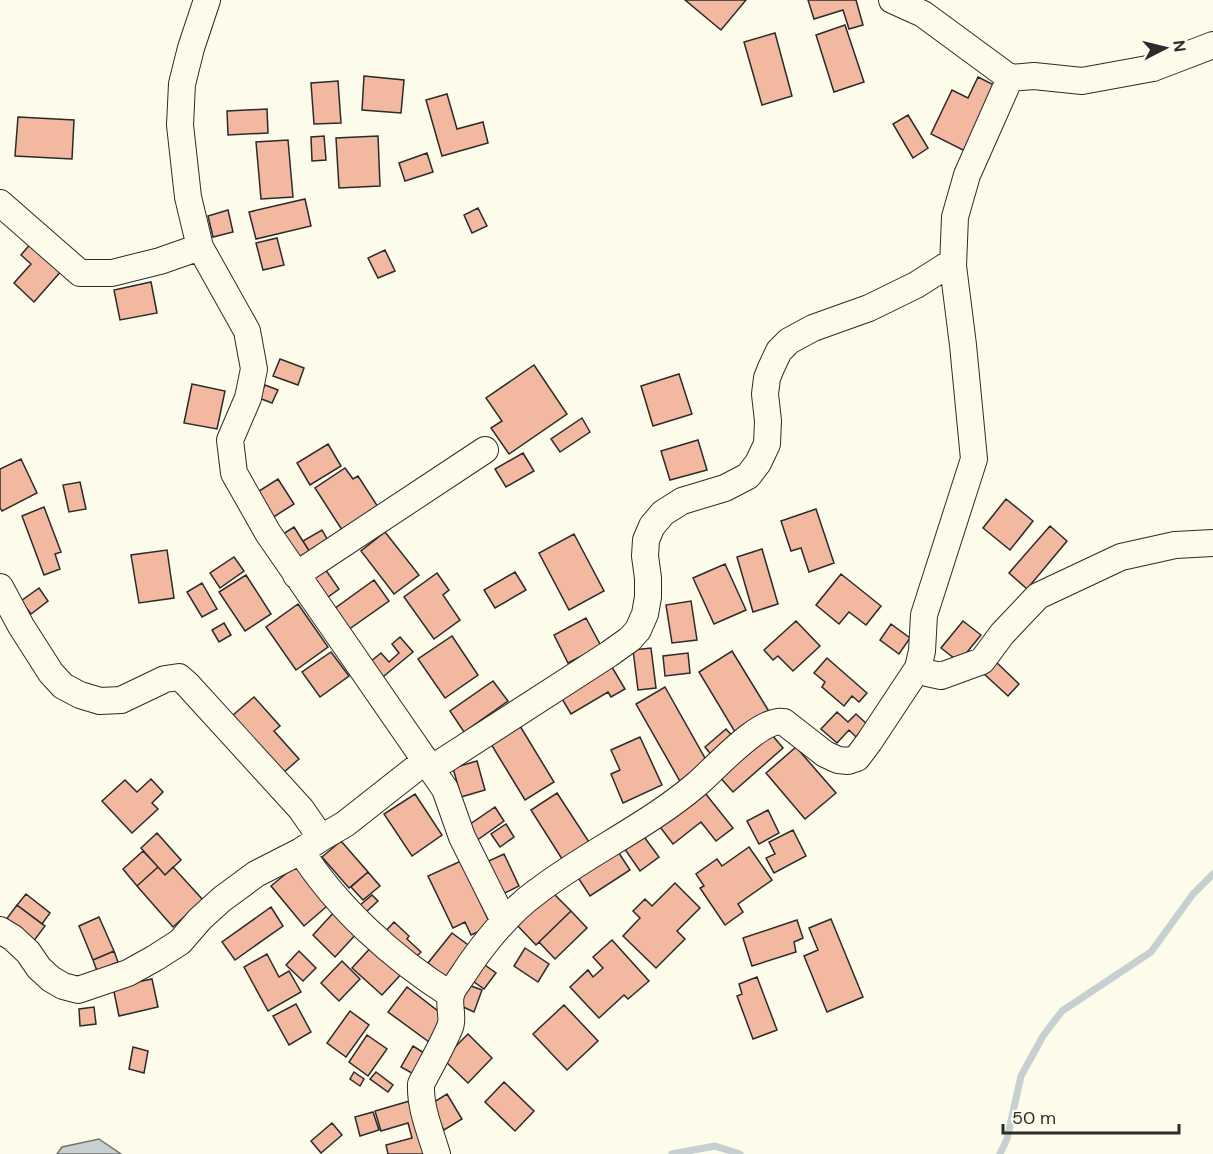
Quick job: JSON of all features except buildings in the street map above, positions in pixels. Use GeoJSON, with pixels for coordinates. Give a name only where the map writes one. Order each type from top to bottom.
{"type":"FeatureCollection","features":[{"type":"Feature","properties":{"kind":"street"},"geometry":{"type":"LineString","coordinates":[[207,0],[190,48],[182,84],[180,125],[188,197],[200,247],[247,331],[254,369],[248,398],[230,440],[234,473],[268,534],[445,789],[462,837],[504,921]]}},
{"type":"Feature","properties":{"kind":"street"},"geometry":{"type":"LineString","coordinates":[[892,0],[923,14],[1010,78],[1034,76],[1082,81],[1153,68],[1213,45]]}},
{"type":"Feature","properties":{"kind":"street"},"geometry":{"type":"LineString","coordinates":[[437,1154],[420,1095],[421,1084],[451,1024],[451,995],[504,921],[537,891],[672,803],[697,784],[742,741],[771,723],[784,722],[825,754],[838,760],[848,761],[856,758],[918,668],[922,651],[924,615],[974,459],[963,345],[952,266],[955,217],[967,175],[1010,78]]}},
{"type":"Feature","properties":{"kind":"street"},"geometry":{"type":"LineString","coordinates":[[0,203],[80,273],[112,273],[160,261],[200,247]]}},
{"type":"Feature","properties":{"kind":"street"},"geometry":{"type":"LineString","coordinates":[[0,930],[28,952],[39,968],[51,979],[63,986],[78,990],[128,973],[180,942],[222,899],[256,874],[345,824],[428,765],[609,654],[630,639],[638,630],[645,614],[648,597],[646,540],[652,526],[663,513],[682,501],[724,488],[748,476],[758,463],[766,444],[767,378],[779,351],[789,341],[813,328],[869,308],[916,285],[946,266],[952,266]]}},
{"type":"Feature","properties":{"kind":"street"},"geometry":{"type":"LineString","coordinates":[[296,575],[485,450]]}},
{"type":"Feature","properties":{"kind":"street"},"geometry":{"type":"LineString","coordinates":[[918,668],[941,676],[982,661],[1002,634],[1038,596],[1121,557],[1175,545],[1213,543]]}},
{"type":"Feature","properties":{"kind":"street"},"geometry":{"type":"LineString","coordinates":[[0,587],[21,626],[51,673],[63,686],[80,695],[100,701],[121,700],[165,679],[179,677],[187,684],[301,809],[311,844],[309,864],[341,904],[421,976],[451,995]]}},
{"type":"Feature","properties":{"kind":"shaded area"},"geometry":{"type":"Polygon","coordinates":[[[99,1139],[121,1154],[57,1154],[62,1147],[99,1139]]]}},
{"type":"Feature","properties":{"kind":"waterway"},"geometry":{"type":"LineString","coordinates":[[1000,1154],[1007,1139],[1021,1076],[1043,1036],[1062,1011],[1151,952],[1193,894],[1213,874]]}},
{"type":"Feature","properties":{"kind":"waterway"},"geometry":{"type":"LineString","coordinates":[[672,1154],[715,1146],[740,1154]]}}]}
